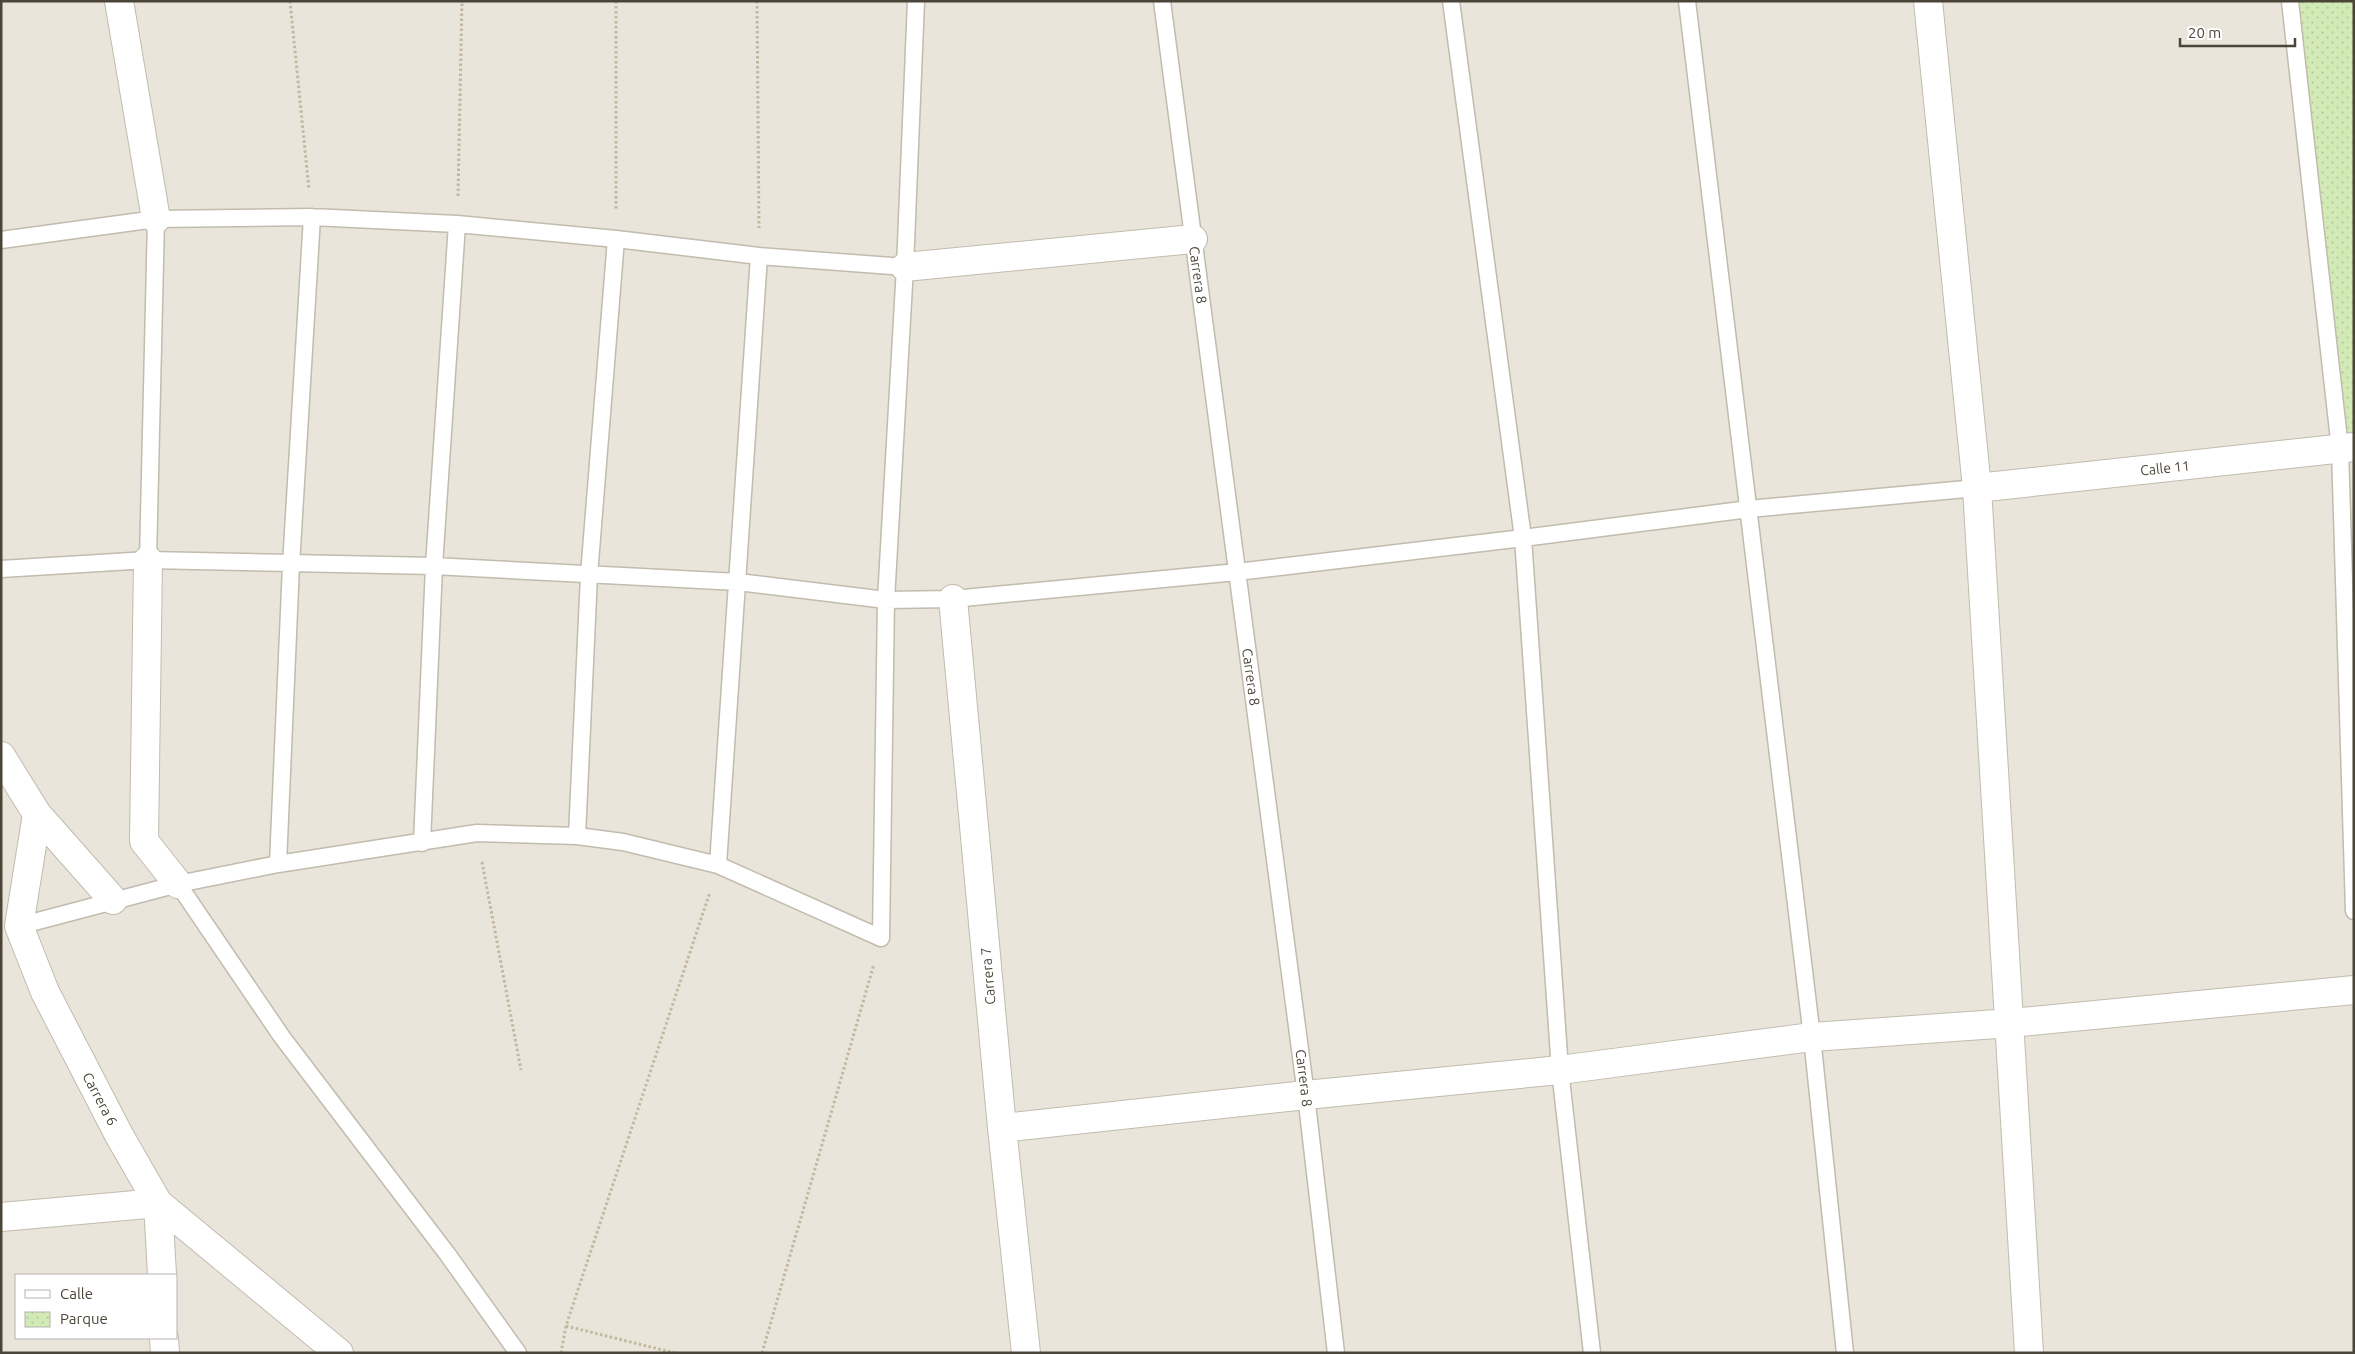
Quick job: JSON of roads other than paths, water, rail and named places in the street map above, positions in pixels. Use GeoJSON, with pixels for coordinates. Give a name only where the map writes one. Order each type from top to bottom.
{"type":"FeatureCollection","features":[{"type":"Feature","properties":{"kind":"street"},"geometry":{"type":"LineString","coordinates":[[119,1],[156,219]]}},
{"type":"Feature","properties":{"kind":"street"},"geometry":{"type":"LineString","coordinates":[[1928,1],[1977,488],[2011,1023],[2029,1353]]}},
{"type":"Feature","properties":{"kind":"street"},"geometry":{"type":"LineString","coordinates":[[905,267],[1193,239]]}},
{"type":"Feature","properties":{"kind":"street","name":"Calle 11"},"geometry":{"type":"LineString","coordinates":[[1977,488],[2347,448]]}},
{"type":"Feature","properties":{"kind":"street"},"geometry":{"type":"LineString","coordinates":[[148,560],[144,841],[178,884]]}},
{"type":"Feature","properties":{"kind":"street","name":"Carrera 7"},"geometry":{"type":"LineString","coordinates":[[953,599],[1002,1128],[1026,1353]]}},
{"type":"Feature","properties":{"kind":"street"},"geometry":{"type":"LineString","coordinates":[[1,756],[36,814],[113,900]]}},
{"type":"Feature","properties":{"kind":"street"},"geometry":{"type":"LineString","coordinates":[[10,926],[36,814]]}},
{"type":"Feature","properties":{"kind":"street","name":"Carrera 6"},"geometry":{"type":"LineString","coordinates":[[10,926],[119,1135],[158,1203],[162,1274]]}},
{"type":"Feature","properties":{"kind":"street"},"geometry":{"type":"LineString","coordinates":[[1002,1128],[1560,1070],[1812,1036],[2011,1023],[2354,990]]}},
{"type":"Feature","properties":{"kind":"street"},"geometry":{"type":"LineString","coordinates":[[1,1217],[158,1203],[339,1353]]}},
{"type":"Feature","properties":{"kind":"street"},"geometry":{"type":"LineString","coordinates":[[164,1339],[165,1353]]}},
{"type":"Feature","properties":{"kind":"lane"},"geometry":{"type":"LineString","coordinates":[[10,926],[178,884],[278,864],[477,833],[577,836],[624,842],[718,865],[881,938],[886,600],[905,267],[916,1]]}},
{"type":"Feature","properties":{"kind":"lane","name":"Carrera 8"},"geometry":{"type":"LineString","coordinates":[[1162,1],[1306,1095],[1336,1353]]}},
{"type":"Feature","properties":{"kind":"lane"},"geometry":{"type":"LineString","coordinates":[[1451,1],[1522,538],[1560,1070],[1592,1353]]}},
{"type":"Feature","properties":{"kind":"lane"},"geometry":{"type":"LineString","coordinates":[[1687,1],[1812,1036],[1844,1353]]}},
{"type":"Feature","properties":{"kind":"lane"},"geometry":{"type":"LineString","coordinates":[[2290,1],[2347,448],[2354,911]]}},
{"type":"Feature","properties":{"kind":"lane"},"geometry":{"type":"LineString","coordinates":[[278,864],[291,565],[312,217]]}},
{"type":"Feature","properties":{"kind":"lane"},"geometry":{"type":"LineString","coordinates":[[1,240],[156,219],[312,217],[457,224],[616,239],[759,256],[905,267]]}},
{"type":"Feature","properties":{"kind":"lane"},"geometry":{"type":"LineString","coordinates":[[148,560],[156,219]]}},
{"type":"Feature","properties":{"kind":"lane"},"geometry":{"type":"LineString","coordinates":[[422,843],[434,566],[457,224]]}},
{"type":"Feature","properties":{"kind":"lane"},"geometry":{"type":"LineString","coordinates":[[577,836],[589,575],[616,239]]}},
{"type":"Feature","properties":{"kind":"lane"},"geometry":{"type":"LineString","coordinates":[[718,865],[759,256]]}},
{"type":"Feature","properties":{"kind":"lane"},"geometry":{"type":"LineString","coordinates":[[1,569],[148,560],[291,565],[434,566],[738,582],[886,600],[953,599],[1237,572],[1749,509],[1977,488]]}},
{"type":"Feature","properties":{"kind":"lane"},"geometry":{"type":"LineString","coordinates":[[178,884],[282,1037],[442,1247],[518,1353]]}}]}
